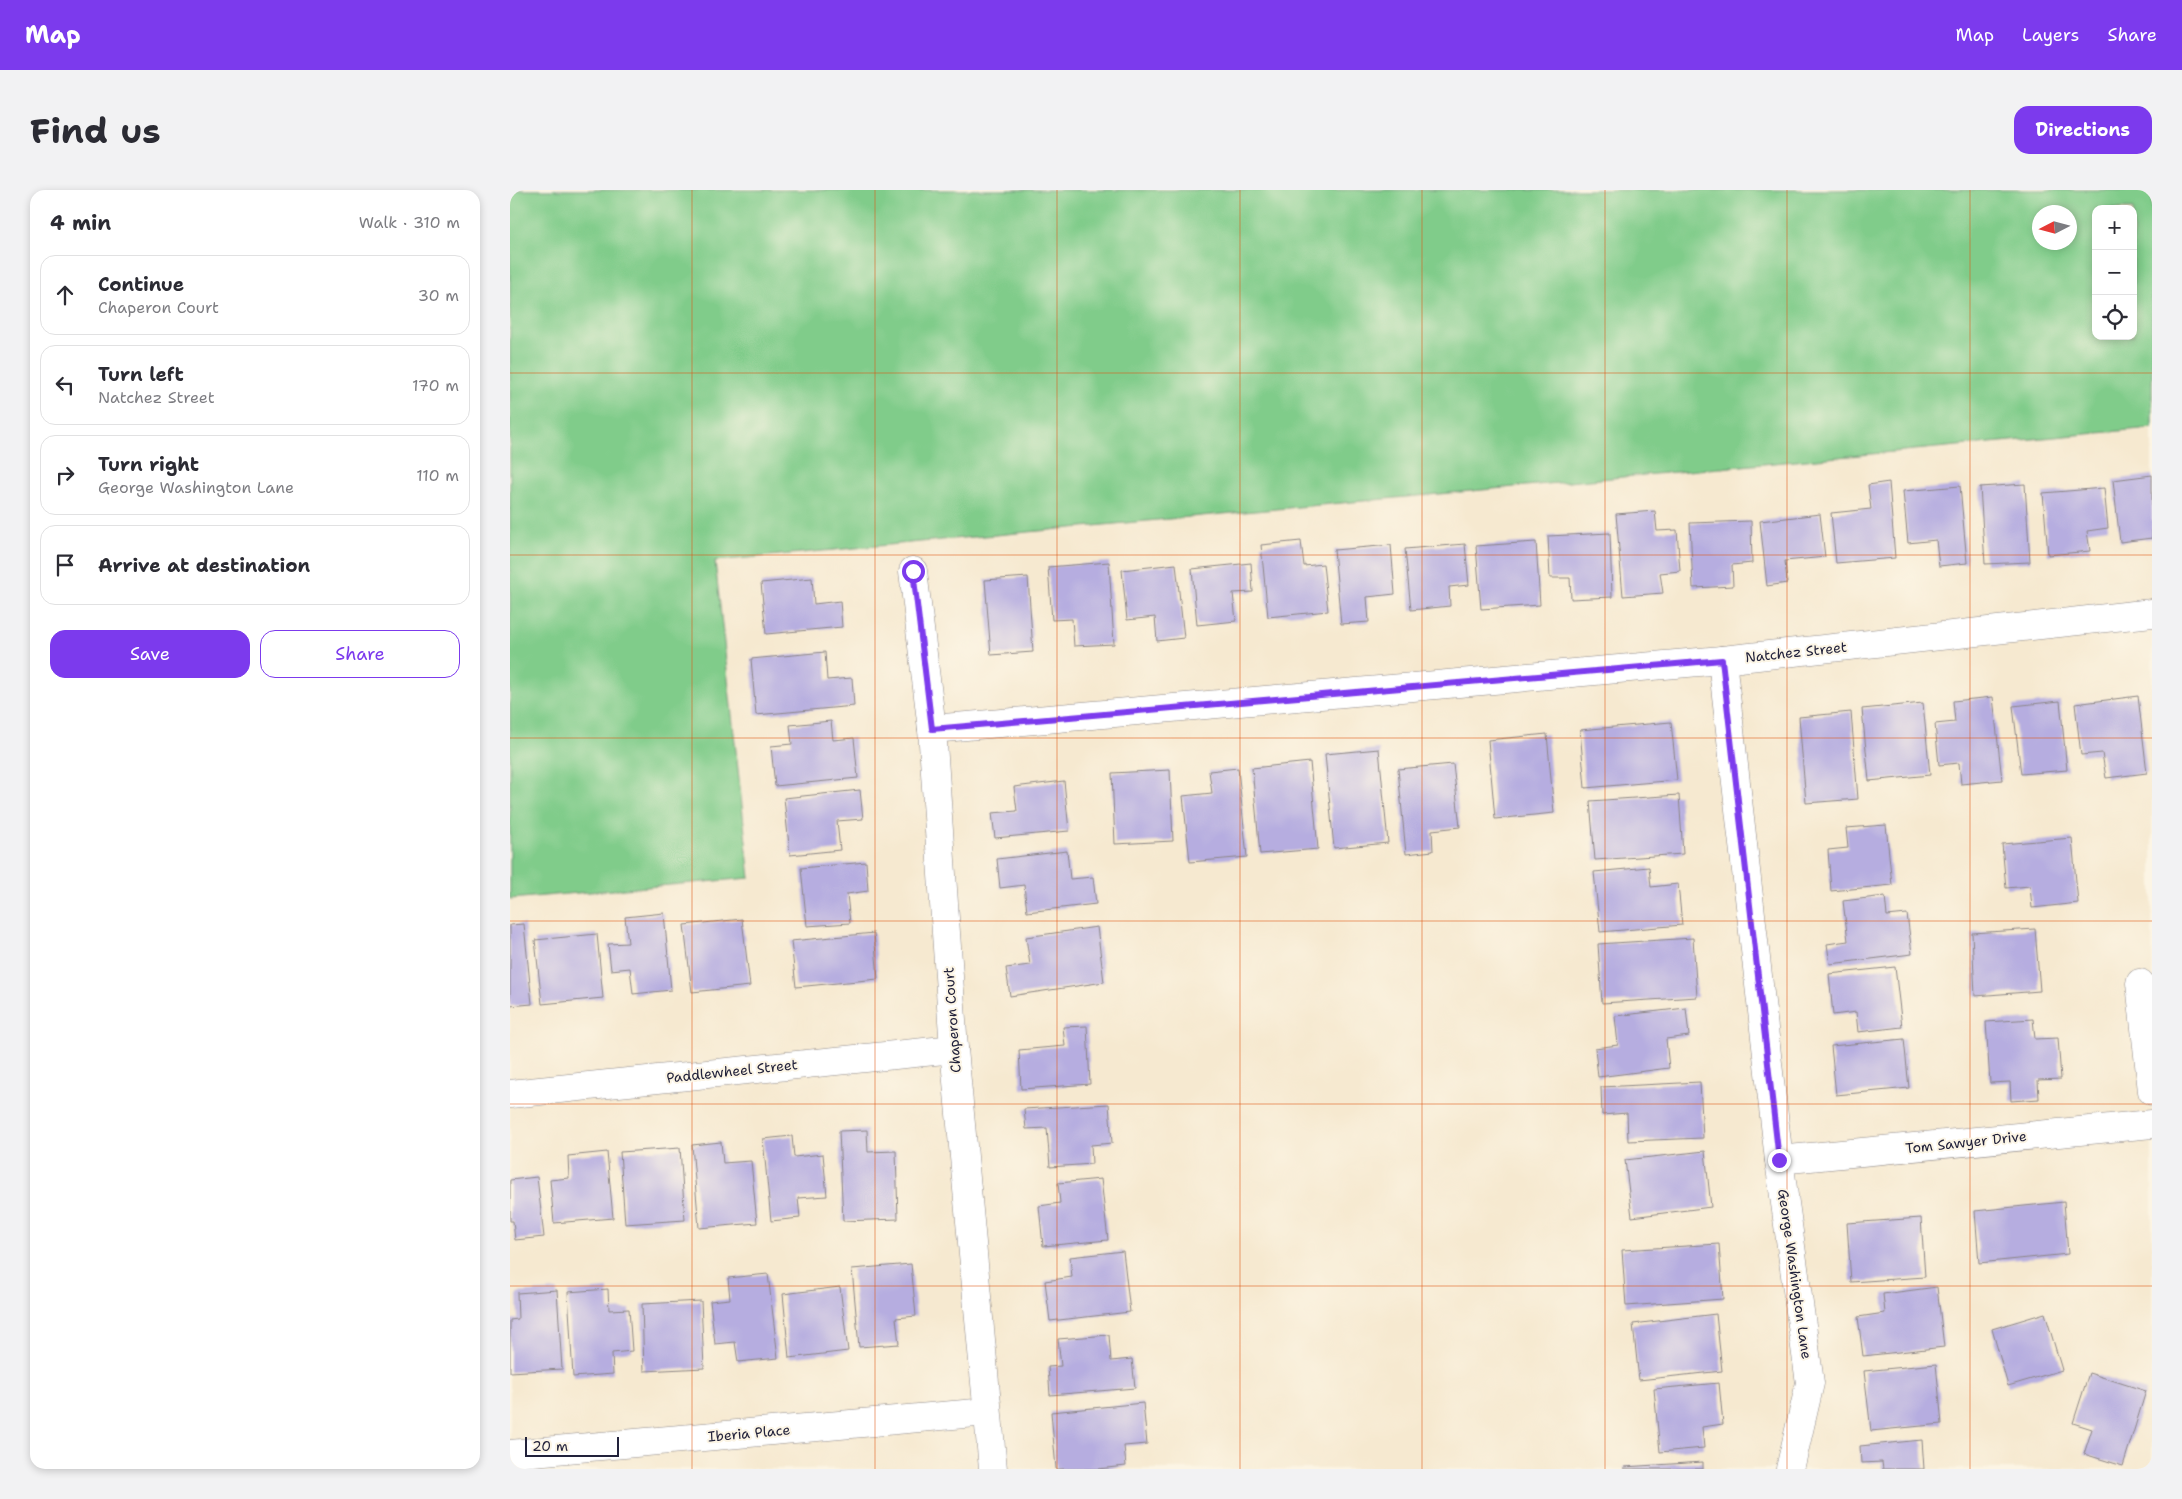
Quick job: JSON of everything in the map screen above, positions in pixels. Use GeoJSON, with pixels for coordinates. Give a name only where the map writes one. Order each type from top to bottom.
{"type":"FeatureCollection","features":[{"type":"Feature","properties":{"kind":"street","name":"Chaperon Court"},"geometry":{"type":"LineString","coordinates":[[913,571],[932,729],[954,1049],[993,1469]]}},
{"type":"Feature","properties":{"kind":"street","name":"Natchez Street"},"geometry":{"type":"LineString","coordinates":[[932,729],[1722,660],[2152,613]]}},
{"type":"Feature","properties":{"kind":"street","name":"George Washington Lane"},"geometry":{"type":"LineString","coordinates":[[1722,660],[1779,1160],[1810,1383],[1790,1469]]}},
{"type":"Feature","properties":{"kind":"street"},"geometry":{"type":"LineString","coordinates":[[2140,983],[2152,1091]]}},
{"type":"Feature","properties":{"kind":"street","name":"Paddlewheel Street"},"geometry":{"type":"LineString","coordinates":[[510,1094],[954,1049]]}},
{"type":"Feature","properties":{"kind":"street","name":"Tom Sawyer Drive"},"geometry":{"type":"LineString","coordinates":[[1779,1160],[2152,1124]]}},
{"type":"Feature","properties":{"kind":"street","name":"Iberia Place"},"geometry":{"type":"LineString","coordinates":[[510,1454],[987,1412]]}},
{"type":"Feature","properties":{"kind":"green space"},"geometry":{"type":"Polygon","coordinates":[[[510,190],[2152,190],[2152,428],[715,561],[750,878],[510,899],[510,190]]]}},
{"type":"Feature","properties":{"kind":"building"},"geometry":{"type":"Polygon","coordinates":[[[2152,475],[2152,538],[2120,542],[2113,480],[2152,475]]]}},
{"type":"Feature","properties":{"kind":"building"},"geometry":{"type":"Polygon","coordinates":[[[1889,482],[1895,558],[1836,563],[1831,513],[1871,509],[1868,485],[1889,482]]]}},
{"type":"Feature","properties":{"kind":"building"},"geometry":{"type":"Polygon","coordinates":[[[2025,484],[2030,562],[1985,564],[1980,487],[2025,484]]]}},
{"type":"Feature","properties":{"kind":"building"},"geometry":{"type":"Polygon","coordinates":[[[1960,486],[1967,563],[1939,566],[1936,540],[1908,543],[1903,491],[1960,486]]]}},
{"type":"Feature","properties":{"kind":"building"},"geometry":{"type":"Polygon","coordinates":[[[2104,488],[2108,528],[2087,531],[2090,551],[2048,555],[2043,493],[2104,488]]]}},
{"type":"Feature","properties":{"kind":"building"},"geometry":{"type":"Polygon","coordinates":[[[1655,511],[1657,531],[1677,530],[1680,571],[1660,573],[1663,593],[1623,596],[1616,514],[1655,511]]]}},
{"type":"Feature","properties":{"kind":"building"},"geometry":{"type":"Polygon","coordinates":[[[1820,514],[1825,557],[1785,561],[1787,583],[1767,586],[1760,521],[1820,514]]]}},
{"type":"Feature","properties":{"kind":"building"},"geometry":{"type":"Polygon","coordinates":[[[1751,521],[1752,563],[1732,565],[1733,586],[1693,588],[1690,523],[1751,521]]]}},
{"type":"Feature","properties":{"kind":"building"},"geometry":{"type":"Polygon","coordinates":[[[1610,533],[1612,597],[1571,599],[1570,578],[1550,578],[1548,536],[1610,533]]]}},
{"type":"Feature","properties":{"kind":"building"},"geometry":{"type":"Polygon","coordinates":[[[1301,541],[1304,566],[1323,564],[1328,611],[1268,617],[1261,545],[1301,541]]]}},
{"type":"Feature","properties":{"kind":"building"},"geometry":{"type":"Polygon","coordinates":[[[1536,542],[1540,605],[1481,609],[1476,546],[1536,542]]]}},
{"type":"Feature","properties":{"kind":"building"},"geometry":{"type":"Polygon","coordinates":[[[1465,544],[1469,585],[1449,587],[1450,606],[1411,610],[1405,549],[1465,544]]]}},
{"type":"Feature","properties":{"kind":"building"},"geometry":{"type":"Polygon","coordinates":[[[1391,545],[1395,594],[1367,597],[1369,622],[1341,624],[1334,550],[1391,545]]]}},
{"type":"Feature","properties":{"kind":"building"},"geometry":{"type":"Polygon","coordinates":[[[1109,562],[1114,644],[1074,646],[1072,619],[1052,620],[1048,567],[1109,562]]]}},
{"type":"Feature","properties":{"kind":"building"},"geometry":{"type":"Polygon","coordinates":[[[1251,563],[1253,592],[1233,593],[1236,621],[1197,625],[1192,569],[1251,563]]]}},
{"type":"Feature","properties":{"kind":"building"},"geometry":{"type":"Polygon","coordinates":[[[1176,564],[1184,638],[1157,641],[1155,617],[1127,620],[1122,570],[1176,564]]]}},
{"type":"Feature","properties":{"kind":"building"},"geometry":{"type":"Polygon","coordinates":[[[1028,577],[1033,652],[991,655],[985,580],[1028,577]]]}},
{"type":"Feature","properties":{"kind":"building"},"geometry":{"type":"Polygon","coordinates":[[[812,578],[814,604],[840,601],[842,627],[766,634],[761,583],[812,578]]]}},
{"type":"Feature","properties":{"kind":"building"},"geometry":{"type":"Polygon","coordinates":[[[825,652],[827,680],[852,678],[854,706],[756,715],[751,659],[825,652]]]}},
{"type":"Feature","properties":{"kind":"building"},"geometry":{"type":"Polygon","coordinates":[[[2138,696],[2147,773],[2106,778],[2102,753],[2081,755],[2075,704],[2138,696]]]}},
{"type":"Feature","properties":{"kind":"building"},"geometry":{"type":"Polygon","coordinates":[[[1993,697],[2002,780],[1961,784],[1959,763],[1939,765],[1935,724],[1955,722],[1953,701],[1993,697]]]}},
{"type":"Feature","properties":{"kind":"building"},"geometry":{"type":"Polygon","coordinates":[[[2060,701],[2067,770],[2021,774],[2013,706],[2060,701]]]}},
{"type":"Feature","properties":{"kind":"building"},"geometry":{"type":"Polygon","coordinates":[[[1923,703],[1930,775],[1869,781],[1862,709],[1923,703]]]}},
{"type":"Feature","properties":{"kind":"building"},"geometry":{"type":"Polygon","coordinates":[[[1851,712],[1858,799],[1806,803],[1799,717],[1851,712]]]}},
{"type":"Feature","properties":{"kind":"building"},"geometry":{"type":"Polygon","coordinates":[[[831,721],[833,740],[854,738],[858,778],[775,786],[771,746],[792,744],[790,725],[831,721]]]}},
{"type":"Feature","properties":{"kind":"building"},"geometry":{"type":"Polygon","coordinates":[[[1671,722],[1677,780],[1585,788],[1580,730],[1671,722]]]}},
{"type":"Feature","properties":{"kind":"building"},"geometry":{"type":"Polygon","coordinates":[[[1547,734],[1554,813],[1495,819],[1488,740],[1547,734]]]}},
{"type":"Feature","properties":{"kind":"building"},"geometry":{"type":"Polygon","coordinates":[[[1379,749],[1388,843],[1334,848],[1325,754],[1379,749]]]}},
{"type":"Feature","properties":{"kind":"building"},"geometry":{"type":"Polygon","coordinates":[[[1310,762],[1318,849],[1260,854],[1252,768],[1310,762]]]}},
{"type":"Feature","properties":{"kind":"building"},"geometry":{"type":"Polygon","coordinates":[[[1453,764],[1460,827],[1432,830],[1433,851],[1406,854],[1398,769],[1453,764]]]}},
{"type":"Feature","properties":{"kind":"building"},"geometry":{"type":"Polygon","coordinates":[[[1238,768],[1247,857],[1190,862],[1183,796],[1212,793],[1209,771],[1238,768]]]}},
{"type":"Feature","properties":{"kind":"building"},"geometry":{"type":"Polygon","coordinates":[[[1170,770],[1173,841],[1115,844],[1112,773],[1170,770]]]}},
{"type":"Feature","properties":{"kind":"building"},"geometry":{"type":"Polygon","coordinates":[[[1064,781],[1069,831],[995,838],[992,813],[1017,811],[1014,787],[1064,781]]]}},
{"type":"Feature","properties":{"kind":"building"},"geometry":{"type":"Polygon","coordinates":[[[860,790],[863,819],[837,821],[840,850],[790,855],[784,798],[860,790]]]}},
{"type":"Feature","properties":{"kind":"building"},"geometry":{"type":"Polygon","coordinates":[[[1679,795],[1683,854],[1595,860],[1590,801],[1679,795]]]}},
{"type":"Feature","properties":{"kind":"building"},"geometry":{"type":"Polygon","coordinates":[[[1886,825],[1892,885],[1831,891],[1828,850],[1848,848],[1846,828],[1886,825]]]}},
{"type":"Feature","properties":{"kind":"building"},"geometry":{"type":"Polygon","coordinates":[[[2072,838],[2078,903],[2032,908],[2030,886],[2006,888],[2002,844],[2072,838]]]}},
{"type":"Feature","properties":{"kind":"building"},"geometry":{"type":"Polygon","coordinates":[[[1067,851],[1070,879],[1093,877],[1096,904],[1027,912],[1024,885],[1000,888],[997,859],[1067,851]]]}},
{"type":"Feature","properties":{"kind":"building"},"geometry":{"type":"Polygon","coordinates":[[[866,862],[868,891],[847,894],[850,923],[807,926],[801,868],[866,862]]]}},
{"type":"Feature","properties":{"kind":"building"},"geometry":{"type":"Polygon","coordinates":[[[1649,867],[1651,887],[1678,884],[1682,925],[1600,932],[1594,872],[1649,867]]]}},
{"type":"Feature","properties":{"kind":"building"},"geometry":{"type":"Polygon","coordinates":[[[1885,896],[1887,916],[1907,914],[1912,954],[1830,964],[1827,944],[1848,941],[1843,901],[1885,896]]]}},
{"type":"Feature","properties":{"kind":"building"},"geometry":{"type":"Polygon","coordinates":[[[664,913],[671,990],[633,994],[630,968],[611,970],[608,944],[628,943],[625,917],[664,913]]]}},
{"type":"Feature","properties":{"kind":"building"},"geometry":{"type":"Polygon","coordinates":[[[742,919],[750,986],[692,992],[684,925],[742,919]]]}},
{"type":"Feature","properties":{"kind":"building"},"geometry":{"type":"Polygon","coordinates":[[[524,924],[532,1004],[510,1006],[510,925],[524,924]]]}},
{"type":"Feature","properties":{"kind":"building"},"geometry":{"type":"Polygon","coordinates":[[[1097,927],[1104,982],[1010,996],[1006,968],[1030,965],[1026,937],[1097,927]]]}},
{"type":"Feature","properties":{"kind":"building"},"geometry":{"type":"Polygon","coordinates":[[[2035,929],[2040,991],[1975,996],[1972,933],[2035,929]]]}},
{"type":"Feature","properties":{"kind":"building"},"geometry":{"type":"Polygon","coordinates":[[[874,933],[878,979],[796,987],[791,941],[874,933]]]}},
{"type":"Feature","properties":{"kind":"building"},"geometry":{"type":"Polygon","coordinates":[[[597,934],[603,998],[542,1004],[535,940],[597,934]]]}},
{"type":"Feature","properties":{"kind":"building"},"geometry":{"type":"Polygon","coordinates":[[[1693,938],[1697,997],[1602,1003],[1598,944],[1693,938]]]}},
{"type":"Feature","properties":{"kind":"building"},"geometry":{"type":"Polygon","coordinates":[[[1895,967],[1902,1027],[1858,1032],[1856,1012],[1833,1015],[1829,974],[1895,967]]]}},
{"type":"Feature","properties":{"kind":"building"},"geometry":{"type":"Polygon","coordinates":[[[1686,1008],[1689,1036],[1666,1039],[1669,1068],[1598,1077],[1595,1048],[1618,1045],[1615,1016],[1686,1008]]]}},
{"type":"Feature","properties":{"kind":"building"},"geometry":{"type":"Polygon","coordinates":[[[2033,1019],[2035,1039],[2058,1038],[2061,1079],[2038,1080],[2039,1099],[2011,1101],[2010,1082],[1990,1083],[1986,1022],[2033,1019]]]}},
{"type":"Feature","properties":{"kind":"building"},"geometry":{"type":"Polygon","coordinates":[[[1087,1026],[1090,1084],[1021,1089],[1019,1050],[1065,1046],[1063,1027],[1087,1026]]]}},
{"type":"Feature","properties":{"kind":"building"},"geometry":{"type":"Polygon","coordinates":[[[1904,1039],[1909,1088],[1836,1095],[1831,1046],[1904,1039]]]}},
{"type":"Feature","properties":{"kind":"building"},"geometry":{"type":"Polygon","coordinates":[[[1700,1082],[1703,1138],[1628,1141],[1627,1113],[1602,1115],[1601,1087],[1700,1082]]]}},
{"type":"Feature","properties":{"kind":"building"},"geometry":{"type":"Polygon","coordinates":[[[1109,1104],[1112,1143],[1091,1145],[1092,1164],[1050,1167],[1047,1128],[1026,1129],[1024,1109],[1109,1104]]]}},
{"type":"Feature","properties":{"kind":"building"},"geometry":{"type":"Polygon","coordinates":[[[867,1130],[868,1152],[896,1151],[898,1219],[843,1221],[839,1131],[867,1130]]]}},
{"type":"Feature","properties":{"kind":"building"},"geometry":{"type":"Polygon","coordinates":[[[792,1136],[794,1157],[823,1154],[827,1196],[798,1198],[800,1218],[771,1221],[763,1139],[792,1136]]]}},
{"type":"Feature","properties":{"kind":"building"},"geometry":{"type":"Polygon","coordinates":[[[721,1142],[723,1163],[751,1161],[757,1223],[699,1228],[692,1145],[721,1142]]]}},
{"type":"Feature","properties":{"kind":"building"},"geometry":{"type":"Polygon","coordinates":[[[680,1148],[685,1220],[625,1224],[620,1152],[680,1148]]]}},
{"type":"Feature","properties":{"kind":"building"},"geometry":{"type":"Polygon","coordinates":[[[1705,1151],[1711,1207],[1632,1217],[1625,1160],[1705,1151]]]}},
{"type":"Feature","properties":{"kind":"building"},"geometry":{"type":"Polygon","coordinates":[[[607,1152],[613,1218],[554,1223],[550,1180],[569,1178],[568,1156],[607,1152]]]}},
{"type":"Feature","properties":{"kind":"building"},"geometry":{"type":"Polygon","coordinates":[[[537,1177],[544,1237],[515,1240],[513,1221],[510,1221],[510,1180],[537,1177]]]}},
{"type":"Feature","properties":{"kind":"building"},"geometry":{"type":"Polygon","coordinates":[[[1101,1179],[1108,1240],[1043,1246],[1039,1206],[1060,1203],[1058,1183],[1101,1179]]]}},
{"type":"Feature","properties":{"kind":"building"},"geometry":{"type":"Polygon","coordinates":[[[2064,1202],[2068,1254],[1979,1263],[1975,1211],[2064,1202]]]}},
{"type":"Feature","properties":{"kind":"building"},"geometry":{"type":"Polygon","coordinates":[[[1921,1218],[1925,1277],[1851,1282],[1847,1223],[1921,1218]]]}},
{"type":"Feature","properties":{"kind":"building"},"geometry":{"type":"Polygon","coordinates":[[[1719,1244],[1723,1299],[1626,1306],[1622,1250],[1719,1244]]]}},
{"type":"Feature","properties":{"kind":"building"},"geometry":{"type":"Polygon","coordinates":[[[1123,1251],[1130,1312],[1050,1321],[1045,1281],[1072,1277],[1070,1257],[1123,1251]]]}},
{"type":"Feature","properties":{"kind":"building"},"geometry":{"type":"Polygon","coordinates":[[[911,1264],[916,1316],[896,1318],[899,1344],[859,1347],[852,1269],[911,1264]]]}},
{"type":"Feature","properties":{"kind":"building"},"geometry":{"type":"Polygon","coordinates":[[[768,1274],[778,1358],[738,1362],[735,1342],[715,1344],[710,1301],[730,1299],[728,1278],[768,1274]]]}},
{"type":"Feature","properties":{"kind":"building"},"geometry":{"type":"Polygon","coordinates":[[[840,1287],[848,1351],[789,1358],[783,1294],[840,1287]]]}},
{"type":"Feature","properties":{"kind":"building"},"geometry":{"type":"Polygon","coordinates":[[[1937,1287],[1944,1347],[1863,1356],[1858,1317],[1885,1313],[1883,1294],[1937,1287]]]}},
{"type":"Feature","properties":{"kind":"building"},"geometry":{"type":"Polygon","coordinates":[[[608,1289],[609,1310],[629,1309],[632,1351],[612,1353],[613,1374],[573,1377],[568,1292],[608,1289]]]}},
{"type":"Feature","properties":{"kind":"building"},"geometry":{"type":"Polygon","coordinates":[[[557,1290],[562,1369],[510,1372],[510,1320],[518,1319],[517,1293],[557,1290]]]}},
{"type":"Feature","properties":{"kind":"building"},"geometry":{"type":"Polygon","coordinates":[[[701,1301],[704,1368],[644,1371],[642,1304],[701,1301]]]}},
{"type":"Feature","properties":{"kind":"building"},"geometry":{"type":"Polygon","coordinates":[[[2045,1313],[2062,1370],[2008,1386],[1992,1329],[2045,1313]]]}},
{"type":"Feature","properties":{"kind":"building"},"geometry":{"type":"Polygon","coordinates":[[[1716,1314],[1722,1371],[1639,1380],[1633,1324],[1716,1314]]]}},
{"type":"Feature","properties":{"kind":"building"},"geometry":{"type":"Polygon","coordinates":[[[1109,1335],[1111,1361],[1132,1359],[1135,1388],[1050,1395],[1048,1367],[1061,1366],[1058,1339],[1109,1335]]]}},
{"type":"Feature","properties":{"kind":"building"},"geometry":{"type":"Polygon","coordinates":[[[1936,1364],[1942,1424],[1871,1431],[1864,1371],[1936,1364]]]}},
{"type":"Feature","properties":{"kind":"building"},"geometry":{"type":"Polygon","coordinates":[[[2089,1373],[2146,1391],[2123,1466],[2084,1454],[2092,1429],[2073,1423],[2089,1373]]]}},
{"type":"Feature","properties":{"kind":"building"},"geometry":{"type":"Polygon","coordinates":[[[1719,1383],[1723,1424],[1702,1427],[1704,1448],[1660,1452],[1654,1389],[1719,1383]]]}},
{"type":"Feature","properties":{"kind":"building"},"geometry":{"type":"Polygon","coordinates":[[[1143,1403],[1147,1444],[1124,1446],[1126,1466],[1097,1469],[1056,1469],[1051,1412],[1143,1403]]]}},
{"type":"Feature","properties":{"kind":"building"},"geometry":{"type":"Polygon","coordinates":[[[1922,1440],[1924,1469],[1883,1469],[1882,1462],[1861,1463],[1860,1446],[1922,1440]]]}},
{"type":"Feature","properties":{"kind":"building"},"geometry":{"type":"Polygon","coordinates":[[[1703,1462],[1703,1469],[1624,1469],[1624,1467],[1703,1462]]]}},
{"type":"Feature","properties":{"kind":"route"},"geometry":{"type":"LineString","coordinates":[[913,571],[932,729],[1722,660],[1779,1160]]}}]}
